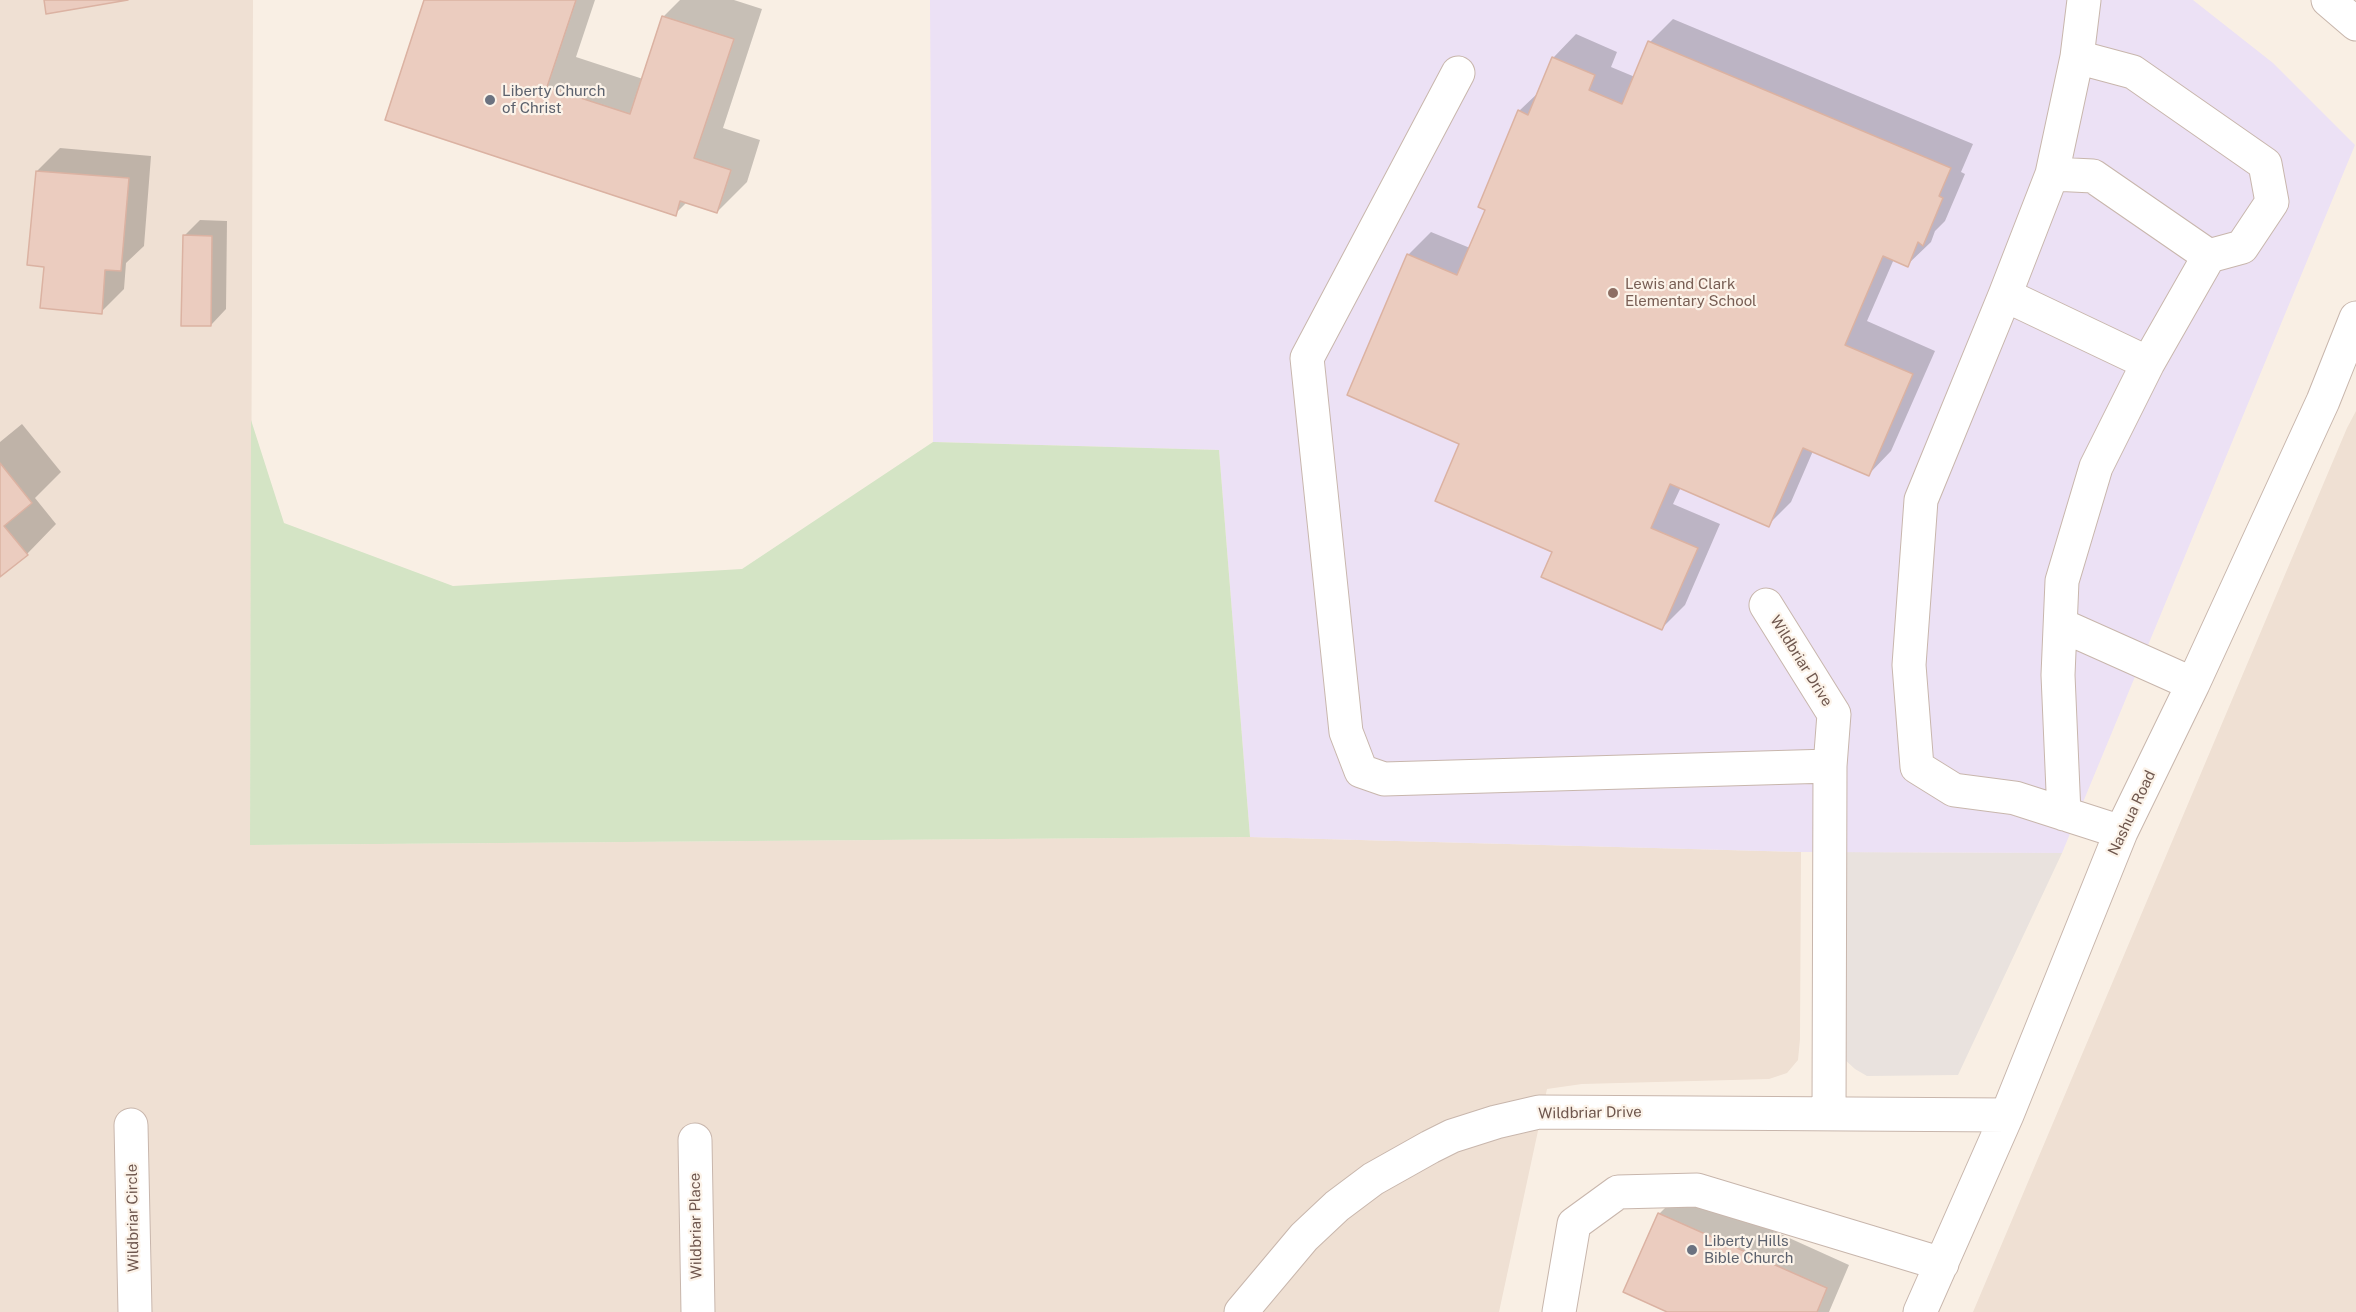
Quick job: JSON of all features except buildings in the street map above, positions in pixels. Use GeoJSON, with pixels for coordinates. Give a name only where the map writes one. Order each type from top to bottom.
{"type":"FeatureCollection","features":[{"type":"Feature","properties":{"kind":"street"},"geometry":{"type":"LineString","coordinates":[[2085,0],[2077,57],[2052,174],[1921,500],[1909,665],[1917,767],[1954,790],[2015,798],[2121,832]]}},
{"type":"Feature","properties":{"kind":"street"},"geometry":{"type":"LineString","coordinates":[[2328,0],[2356,24]]}},
{"type":"Feature","properties":{"kind":"street"},"geometry":{"type":"LineString","coordinates":[[2064,814],[2058,675],[2062,581],[2096,467],[2148,363],[2209,256],[2242,247],[2272,202],[2265,164],[2133,72],[2077,57]]}},
{"type":"Feature","properties":{"kind":"street"},"geometry":{"type":"LineString","coordinates":[[1458,73],[1307,358],[1346,732],[1361,771],[1384,779],[1830,766]]}},
{"type":"Feature","properties":{"kind":"street"},"geometry":{"type":"LineString","coordinates":[[2052,174],[2093,176],[2209,256]]}},
{"type":"Feature","properties":{"kind":"street"},"geometry":{"type":"LineString","coordinates":[[2005,295],[2148,363]]}},
{"type":"Feature","properties":{"kind":"street","name":"Nashua Road"},"geometry":{"type":"LineString","coordinates":[[1920,1312],[2007,1115],[2121,832],[2193,684],[2323,401],[2356,318]]}},
{"type":"Feature","properties":{"kind":"street","name":"Wildbriar Drive"},"geometry":{"type":"LineString","coordinates":[[1766,605],[1834,714],[1830,766],[1829,1114]]}},
{"type":"Feature","properties":{"kind":"street"},"geometry":{"type":"LineString","coordinates":[[2061,625],[2193,684]]}},
{"type":"Feature","properties":{"kind":"street","name":"Wildbriar Drive"},"geometry":{"type":"LineString","coordinates":[[1241,1312],[1304,1237],[1337,1206],[1373,1179],[1452,1136],[1496,1122],[1539,1112],[2007,1115]]}},
{"type":"Feature","properties":{"kind":"street","name":"Wildbriar Circle"},"geometry":{"type":"LineString","coordinates":[[131,1125],[135,1312]]}},
{"type":"Feature","properties":{"kind":"street","name":"Wildbriar Place"},"geometry":{"type":"LineString","coordinates":[[695,1140],[698,1312]]}},
{"type":"Feature","properties":{"kind":"street"},"geometry":{"type":"LineString","coordinates":[[1559,1312],[1574,1224],[1618,1192],[1697,1191],[1942,1264]]}},
{"type":"Feature","properties":{"kind":"shaded area"},"geometry":{"type":"Polygon","coordinates":[[[0,0],[253,0],[250,845],[1250,837],[1801,852],[1798,1060],[1787,1073],[1769,1079],[1582,1084],[1547,1089],[1499,1312],[0,1312],[0,0]]]}},
{"type":"Feature","properties":{"kind":"shaded area","name":"Lewis and Clark Elementary School"},"geometry":{"type":"Polygon","coordinates":[[[930,0],[2193,0],[2273,63],[2355,145],[2062,853],[1801,852],[1250,837],[1219,450],[933,442],[930,0]]]}},
{"type":"Feature","properties":{"kind":"shaded area"},"geometry":{"type":"Polygon","coordinates":[[[2356,411],[2356,1312],[1973,1312],[2347,428],[2356,411]]]}},
{"type":"Feature","properties":{"kind":"shaded area"},"geometry":{"type":"Polygon","coordinates":[[[1845,852],[2062,853],[1958,1075],[1867,1076],[1844,1059],[1845,852]]]}},
{"type":"Feature","properties":{"kind":"green space"},"geometry":{"type":"Polygon","coordinates":[[[251,420],[284,523],[453,586],[742,569],[933,442],[1219,450],[1250,837],[250,845],[251,420]]]}},
{"type":"Feature","properties":{"kind":"place","name":"Liberty Church of Christ"},"geometry":{"type":"Point","coordinates":[490,100]}},
{"type":"Feature","properties":{"kind":"place","name":"Lewis and Clark Elementary School"},"geometry":{"type":"Point","coordinates":[1613,293]}},
{"type":"Feature","properties":{"kind":"place","name":"Liberty Hills Bible Church"},"geometry":{"type":"Point","coordinates":[1692,1250]}}]}
